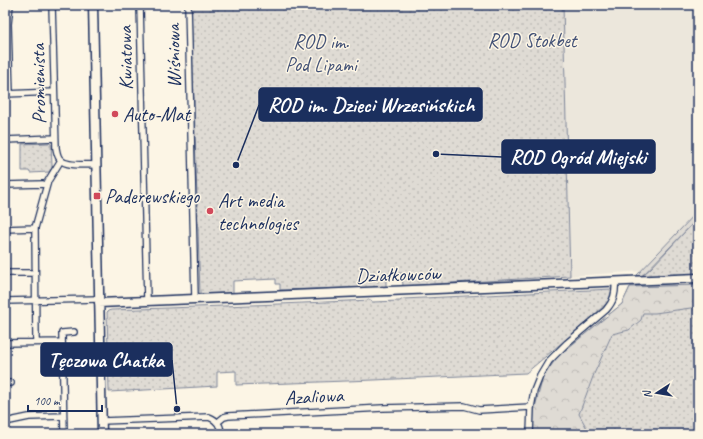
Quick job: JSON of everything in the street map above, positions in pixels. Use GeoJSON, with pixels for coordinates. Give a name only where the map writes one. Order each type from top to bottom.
{"type":"FeatureCollection","features":[{"type":"Feature","properties":{"kind":"street"},"geometry":{"type":"LineString","coordinates":[[10,5],[8,24],[7,94],[54,92]]}},
{"type":"Feature","properties":{"kind":"street","name":"Promienista"},"geometry":{"type":"LineString","coordinates":[[52,5],[55,138],[56,148],[61,160]]}},
{"type":"Feature","properties":{"kind":"street"},"geometry":{"type":"LineString","coordinates":[[93,5],[102,434]]}},
{"type":"Feature","properties":{"kind":"street","name":"Kwiatowa"},"geometry":{"type":"LineString","coordinates":[[140,5],[147,301]]}},
{"type":"Feature","properties":{"kind":"street","name":"Wiśniowa"},"geometry":{"type":"LineString","coordinates":[[188,5],[195,299]]}},
{"type":"Feature","properties":{"kind":"street"},"geometry":{"type":"LineString","coordinates":[[5,140],[55,138]]}},
{"type":"Feature","properties":{"kind":"street"},"geometry":{"type":"LineString","coordinates":[[36,342],[35,228],[46,185],[61,160],[71,164],[96,165]]}},
{"type":"Feature","properties":{"kind":"street"},"geometry":{"type":"LineString","coordinates":[[5,185],[46,185]]}},
{"type":"Feature","properties":{"kind":"street"},"geometry":{"type":"LineString","coordinates":[[5,229],[35,228]]}},
{"type":"Feature","properties":{"kind":"street"},"geometry":{"type":"LineString","coordinates":[[5,273],[35,273]]}},
{"type":"Feature","properties":{"kind":"street","name":"Działkowców"},"geometry":{"type":"LineString","coordinates":[[99,301],[147,301],[698,278]]}},
{"type":"Feature","properties":{"kind":"street"},"geometry":{"type":"LineString","coordinates":[[530,434],[531,407],[534,391],[540,376],[549,361],[611,304],[615,296],[615,281]]}},
{"type":"Feature","properties":{"kind":"street"},"geometry":{"type":"LineString","coordinates":[[5,301],[99,301]]}},
{"type":"Feature","properties":{"kind":"street"},"geometry":{"type":"LineString","coordinates":[[64,434],[62,333],[74,332]]}},
{"type":"Feature","properties":{"kind":"street"},"geometry":{"type":"LineString","coordinates":[[5,343],[62,342]]}},
{"type":"Feature","properties":{"kind":"street","name":"Azaliowa"},"geometry":{"type":"LineString","coordinates":[[218,422],[224,417],[228,416],[368,409],[464,406],[479,410],[531,407]]}},
{"type":"Feature","properties":{"kind":"street"},"geometry":{"type":"LineString","coordinates":[[5,422],[29,417],[63,416]]}},
{"type":"Feature","properties":{"kind":"street"},"geometry":{"type":"LineString","coordinates":[[102,421],[209,417],[218,422],[221,434]]}},
{"type":"Feature","properties":{"kind":"shaded area"},"geometry":{"type":"Polygon","coordinates":[[[563,5],[698,5],[698,215],[643,271],[570,276],[563,5]]]}},
{"type":"Feature","properties":{"kind":"green space"},"geometry":{"type":"Polygon","coordinates":[[[191,5],[563,5],[570,276],[403,286],[402,273],[386,274],[386,287],[280,290],[280,284],[276,284],[276,279],[233,281],[233,293],[200,294],[191,5]]]}},
{"type":"Feature","properties":{"kind":"green space"},"geometry":{"type":"Polygon","coordinates":[[[22,144],[51,144],[52,168],[49,172],[30,173],[29,171],[22,171],[22,144]]]}},
{"type":"Feature","properties":{"kind":"green space"},"geometry":{"type":"Polygon","coordinates":[[[698,211],[698,218],[643,275],[643,278],[637,275],[698,211]]]}},
{"type":"Feature","properties":{"kind":"green space"},"geometry":{"type":"Polygon","coordinates":[[[698,218],[698,275],[643,278],[643,275],[698,218]]]}},
{"type":"Feature","properties":{"kind":"green space"},"geometry":{"type":"Polygon","coordinates":[[[698,285],[698,434],[533,434],[534,411],[543,377],[558,356],[622,304],[630,287],[698,285]]]}},
{"type":"Feature","properties":{"kind":"green space"},"geometry":{"type":"Polygon","coordinates":[[[698,285],[698,307],[655,313],[643,313],[641,320],[629,330],[612,334],[594,374],[579,414],[590,434],[533,434],[534,411],[543,377],[558,356],[622,304],[630,287],[698,285]]]}},
{"type":"Feature","properties":{"kind":"green space"},"geometry":{"type":"Polygon","coordinates":[[[612,289],[608,302],[526,373],[236,385],[236,371],[217,372],[217,386],[109,392],[107,312],[111,310],[371,300],[372,302],[400,301],[403,299],[612,289]]]}},
{"type":"Feature","properties":{"kind":"place","name":"Auto-Mat"},"geometry":{"type":"Point","coordinates":[115,114]}},
{"type":"Feature","properties":{"kind":"place","name":"ROD Ogród Miejski"},"geometry":{"type":"Point","coordinates":[436,154]}},
{"type":"Feature","properties":{"kind":"place","name":"ROD im. Dzieci Wrzesińskich"},"geometry":{"type":"Point","coordinates":[236,165]}},
{"type":"Feature","properties":{"kind":"place","name":"Paderewskiego"},"geometry":{"type":"Point","coordinates":[97,196]}},
{"type":"Feature","properties":{"kind":"place","name":"Art media technologies"},"geometry":{"type":"Point","coordinates":[210,211]}},
{"type":"Feature","properties":{"kind":"place","name":"Tęczowa Chatka"},"geometry":{"type":"Point","coordinates":[177,409]}},
{"type":"Feature","properties":{"kind":"park label","name":"ROD Stokbet"},"geometry":{"type":"Point","coordinates":[532,40]}},
{"type":"Feature","properties":{"kind":"park label","name":"ROD im. Pod Lipami"},"geometry":{"type":"Point","coordinates":[321,52]}}]}
